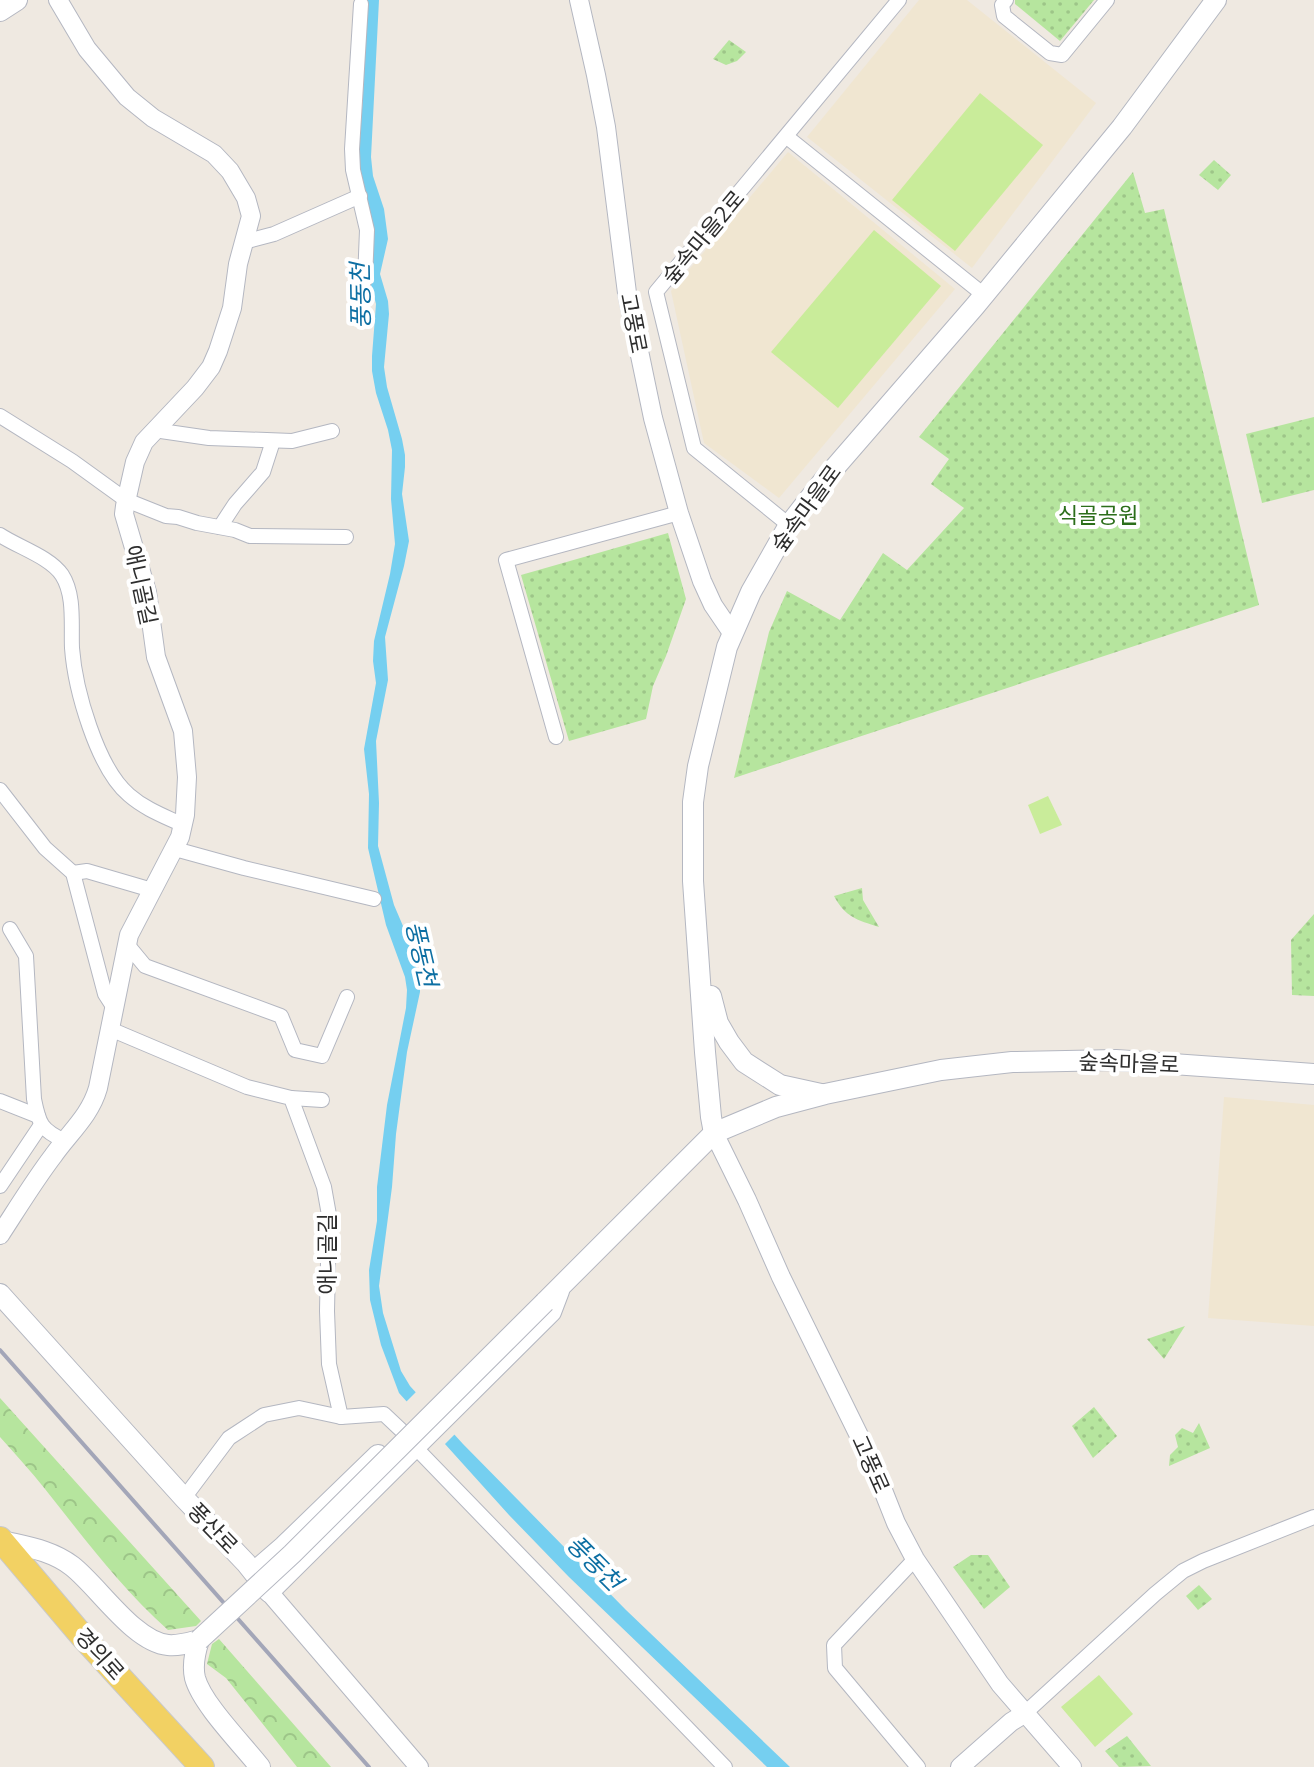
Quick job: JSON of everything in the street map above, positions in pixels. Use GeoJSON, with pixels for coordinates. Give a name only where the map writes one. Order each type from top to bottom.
{"type":"FeatureCollection","features":[{"type":"Feature","properties":{"kind":"main road"},"geometry":{"type":"LineString","coordinates":[[0,11],[17,0]]}},
{"type":"Feature","properties":{"kind":"main road","name":"숲속마을로"},"geometry":{"type":"LineString","coordinates":[[714,1133],[697,945],[693,802],[698,766],[732,633],[789,525],[1122,127],[1216,0]]}},
{"type":"Feature","properties":{"kind":"main road"},"geometry":{"type":"LineString","coordinates":[[697,945],[718,1023],[744,1062],[780,1085],[825,1094]]}},
{"type":"Feature","properties":{"kind":"main road","name":"숲속마을로"},"geometry":{"type":"LineString","coordinates":[[199,1640],[292,1554],[714,1133],[776,1107],[825,1094],[941,1070],[1012,1062],[1116,1060],[1314,1074]]}},
{"type":"Feature","properties":{"kind":"main road"},"geometry":{"type":"LineString","coordinates":[[269,1592],[420,1444],[445,1403],[541,1295],[562,1284]]}},
{"type":"Feature","properties":{"kind":"main road","name":"풍산로"},"geometry":{"type":"LineString","coordinates":[[0,1294],[269,1592]]}},
{"type":"Feature","properties":{"kind":"main road"},"geometry":{"type":"LineString","coordinates":[[254,1572],[405,1428],[445,1403]]}},
{"type":"Feature","properties":{"kind":"main road"},"geometry":{"type":"LineString","coordinates":[[1,1545],[50,1553],[73,1567],[146,1638],[165,1645],[183,1645],[199,1640]]}},
{"type":"Feature","properties":{"kind":"main road","name":"경의로"},"geometry":{"type":"LineString","coordinates":[[1,1545],[144,1722],[186,1767]]}},
{"type":"Feature","properties":{"kind":"main road","name":"경의로"},"geometry":{"type":"LineString","coordinates":[[1,1545],[202,1767]]}},
{"type":"Feature","properties":{"kind":"main road"},"geometry":{"type":"LineString","coordinates":[[199,1640],[194,1655],[195,1676],[202,1695],[260,1767]]}},
{"type":"Feature","properties":{"kind":"street","name":"애니골길"},"geometry":{"type":"LineString","coordinates":[[0,1235],[49,1160],[89,1110],[96,1095],[126,943],[134,921],[175,849],[183,825],[187,777],[183,731],[156,657],[147,592],[124,514],[135,462],[144,442],[195,388],[211,367],[218,351],[232,308],[238,264],[250,224],[249,208],[239,183],[230,171],[214,154],[160,123],[127,97],[87,49],[58,0]]}},
{"type":"Feature","properties":{"kind":"street","name":"고풍로"},"geometry":{"type":"LineString","coordinates":[[579,0],[611,157],[627,293],[653,418],[679,513],[702,581],[713,605],[732,633]]}},
{"type":"Feature","properties":{"kind":"street","name":"숲속마을2로"},"geometry":{"type":"LineString","coordinates":[[789,525],[694,448],[656,292],[899,0]]}},
{"type":"Feature","properties":{"kind":"street"},"geometry":{"type":"LineString","coordinates":[[1006,0],[1002,5],[1004,16],[1050,53],[1062,55],[1107,0]]}},
{"type":"Feature","properties":{"kind":"street"},"geometry":{"type":"LineString","coordinates":[[361,4],[352,149],[353,170],[367,230],[365,280]]}},
{"type":"Feature","properties":{"kind":"street"},"geometry":{"type":"LineString","coordinates":[[787,137],[984,295]]}},
{"type":"Feature","properties":{"kind":"street"},"geometry":{"type":"LineString","coordinates":[[244,242],[274,234],[360,196]]}},
{"type":"Feature","properties":{"kind":"street"},"geometry":{"type":"LineString","coordinates":[[0,416],[72,461],[126,500],[166,516],[250,536],[346,537]]}},
{"type":"Feature","properties":{"kind":"street"},"geometry":{"type":"LineString","coordinates":[[154,430],[209,438],[273,441],[292,441],[332,431]]}},
{"type":"Feature","properties":{"kind":"street"},"geometry":{"type":"LineString","coordinates":[[220,527],[263,472],[273,441]]}},
{"type":"Feature","properties":{"kind":"street"},"geometry":{"type":"LineString","coordinates":[[556,737],[506,560],[679,513]]}},
{"type":"Feature","properties":{"kind":"street"},"geometry":{"type":"LineString","coordinates":[[0,535],[50,563],[66,584],[71,604],[74,671],[105,767],[127,794],[147,808],[183,825]]}},
{"type":"Feature","properties":{"kind":"street"},"geometry":{"type":"LineString","coordinates":[[0,790],[45,848],[73,873],[105,994],[114,1008]]}},
{"type":"Feature","properties":{"kind":"street"},"geometry":{"type":"LineString","coordinates":[[175,849],[374,899]]}},
{"type":"Feature","properties":{"kind":"street"},"geometry":{"type":"LineString","coordinates":[[73,873],[87,871],[152,890]]}},
{"type":"Feature","properties":{"kind":"street"},"geometry":{"type":"LineString","coordinates":[[10,929],[26,956],[34,1099],[39,1120],[49,1133],[65,1141]]}},
{"type":"Feature","properties":{"kind":"street"},"geometry":{"type":"LineString","coordinates":[[126,943],[145,966],[281,1016],[295,1050],[322,1056],[347,997]]}},
{"type":"Feature","properties":{"kind":"street"},"geometry":{"type":"LineString","coordinates":[[110,1029],[247,1087],[291,1098],[322,1100]]}},
{"type":"Feature","properties":{"kind":"street","name":"애니골길"},"geometry":{"type":"LineString","coordinates":[[291,1098],[324,1187],[329,1215],[329,1364],[341,1417]]}},
{"type":"Feature","properties":{"kind":"street"},"geometry":{"type":"LineString","coordinates":[[0,1101],[39,1120]]}},
{"type":"Feature","properties":{"kind":"street"},"geometry":{"type":"LineString","coordinates":[[0,1186],[39,1120]]}},
{"type":"Feature","properties":{"kind":"street","name":"고풍로"},"geometry":{"type":"LineString","coordinates":[[714,1133],[790,1297],[871,1460],[896,1523],[915,1559],[1000,1684],[1072,1767]]}},
{"type":"Feature","properties":{"kind":"street"},"geometry":{"type":"LineString","coordinates":[[184,1498],[229,1438],[264,1415],[299,1408],[341,1417],[384,1414],[405,1428]]}},
{"type":"Feature","properties":{"kind":"street"},"geometry":{"type":"LineString","coordinates":[[420,1444],[725,1767]]}},
{"type":"Feature","properties":{"kind":"street"},"geometry":{"type":"LineString","coordinates":[[960,1767],[1024,1714],[1183,1571],[1314,1517]]}},
{"type":"Feature","properties":{"kind":"street"},"geometry":{"type":"LineString","coordinates":[[915,1559],[834,1645],[835,1668],[918,1767]]}},
{"type":"Feature","properties":{"kind":"street","name":"풍산로"},"geometry":{"type":"LineString","coordinates":[[269,1592],[419,1767]]}},
{"type":"Feature","properties":{"kind":"shaded area"},"geometry":{"type":"Polygon","coordinates":[[[919,0],[967,0],[1096,103],[972,268],[807,137],[919,0]]]}},
{"type":"Feature","properties":{"kind":"shaded area"},"geometry":{"type":"Polygon","coordinates":[[[788,152],[955,289],[779,498],[704,443],[671,291],[788,152]]]}},
{"type":"Feature","properties":{"kind":"shaded area"},"geometry":{"type":"Polygon","coordinates":[[[1224,1097],[1314,1105],[1314,1326],[1208,1318],[1224,1097]]]}},
{"type":"Feature","properties":{"kind":"green space"},"geometry":{"type":"Polygon","coordinates":[[[1015,0],[1094,0],[1060,41],[1015,4],[1015,0]]]}},
{"type":"Feature","properties":{"kind":"green space"},"geometry":{"type":"Polygon","coordinates":[[[729,40],[746,52],[737,61],[726,65],[713,59],[729,40]]]}},
{"type":"Feature","properties":{"kind":"green space"},"geometry":{"type":"Polygon","coordinates":[[[980,93],[1043,145],[955,251],[892,200],[980,93]]]}},
{"type":"Feature","properties":{"kind":"green space"},"geometry":{"type":"Polygon","coordinates":[[[1214,160],[1231,175],[1218,190],[1199,175],[1214,160]]]}},
{"type":"Feature","properties":{"kind":"green space","name":"식골공원"},"geometry":{"type":"Polygon","coordinates":[[[1133,172],[1145,213],[1164,209],[1259,605],[734,778],[769,632],[787,591],[840,620],[883,553],[907,570],[964,508],[931,484],[949,459],[919,437],[1133,172]]]}},
{"type":"Feature","properties":{"kind":"green space"},"geometry":{"type":"Polygon","coordinates":[[[874,230],[941,286],[838,408],[771,352],[874,230]]]}},
{"type":"Feature","properties":{"kind":"green space"},"geometry":{"type":"Polygon","coordinates":[[[1314,417],[1314,490],[1262,503],[1246,434],[1314,417]]]}},
{"type":"Feature","properties":{"kind":"green space"},"geometry":{"type":"Polygon","coordinates":[[[668,533],[686,599],[653,686],[646,719],[569,741],[521,575],[668,533]]]}},
{"type":"Feature","properties":{"kind":"green space"},"geometry":{"type":"Polygon","coordinates":[[[1048,796],[1062,825],[1040,834],[1028,805],[1048,796]]]}},
{"type":"Feature","properties":{"kind":"green space"},"geometry":{"type":"Polygon","coordinates":[[[862,888],[863,900],[879,927],[852,917],[834,896],[862,888]]]}},
{"type":"Feature","properties":{"kind":"green space"},"geometry":{"type":"Polygon","coordinates":[[[1314,914],[1314,996],[1292,995],[1291,940],[1314,914]]]}},
{"type":"Feature","properties":{"kind":"green space"},"geometry":{"type":"Polygon","coordinates":[[[1185,1326],[1164,1359],[1147,1339],[1185,1326]]]}},
{"type":"Feature","properties":{"kind":"green space"},"geometry":{"type":"Polygon","coordinates":[[[0,1398],[201,1621],[196,1626],[168,1630],[119,1580],[0,1437],[0,1398]]]}},
{"type":"Feature","properties":{"kind":"green space"},"geometry":{"type":"Polygon","coordinates":[[[1094,1407],[1117,1436],[1093,1458],[1072,1426],[1094,1407]]]}},
{"type":"Feature","properties":{"kind":"green space"},"geometry":{"type":"Polygon","coordinates":[[[1199,1423],[1210,1448],[1169,1466],[1170,1455],[1178,1447],[1175,1435],[1182,1428],[1193,1433],[1199,1423]]]}},
{"type":"Feature","properties":{"kind":"green space"},"geometry":{"type":"Polygon","coordinates":[[[971,1555],[988,1555],[1010,1587],[984,1609],[953,1567],[971,1555]]]}},
{"type":"Feature","properties":{"kind":"green space"},"geometry":{"type":"Polygon","coordinates":[[[1199,1585],[1212,1599],[1198,1610],[1186,1596],[1199,1585]]]}},
{"type":"Feature","properties":{"kind":"green space"},"geometry":{"type":"Polygon","coordinates":[[[219,1639],[331,1767],[297,1767],[226,1678],[207,1664],[212,1644],[219,1639]]]}},
{"type":"Feature","properties":{"kind":"green space"},"geometry":{"type":"Polygon","coordinates":[[[1099,1675],[1133,1714],[1095,1747],[1061,1707],[1099,1675]]]}},
{"type":"Feature","properties":{"kind":"green space"},"geometry":{"type":"Polygon","coordinates":[[[1127,1736],[1151,1766],[1119,1767],[1105,1751],[1127,1736]]]}},
{"type":"Feature","properties":{"kind":"water"},"geometry":{"type":"Polygon","coordinates":[[[365,0],[379,0],[371,157],[388,239],[380,274],[389,314],[384,367],[405,455],[402,494],[409,541],[385,637],[388,680],[376,741],[378,846],[420,980],[396,1134],[379,1286],[383,1313],[401,1371],[410,1386],[626,1610],[790,1767],[767,1767],[569,1577],[399,1393],[381,1345],[370,1300],[369,1270],[377,1221],[377,1187],[387,1105],[407,990],[386,925],[368,848],[369,794],[364,749],[376,683],[374,641],[395,544],[391,499],[392,450],[372,371],[376,304],[369,277],[358,166],[365,0]]]}},
{"type":"Feature","properties":{"kind":"pier"},"geometry":{"type":"Polygon","coordinates":[[[418,1390],[457,1432],[442,1447],[404,1404],[418,1390]]]}},
{"type":"Feature","properties":{"kind":"railway"},"geometry":{"type":"LineString","coordinates":[[0,1350],[369,1767]]}},
{"type":"Feature","properties":{"kind":"water label","name":"풍동천"},"geometry":{"type":"Point","coordinates":[361,296]}},
{"type":"Feature","properties":{"kind":"water label","name":"풍동천"},"geometry":{"type":"Point","coordinates":[421,954]}},
{"type":"Feature","properties":{"kind":"water label","name":"풍동천"},"geometry":{"type":"Point","coordinates":[594,1563]}}]}
